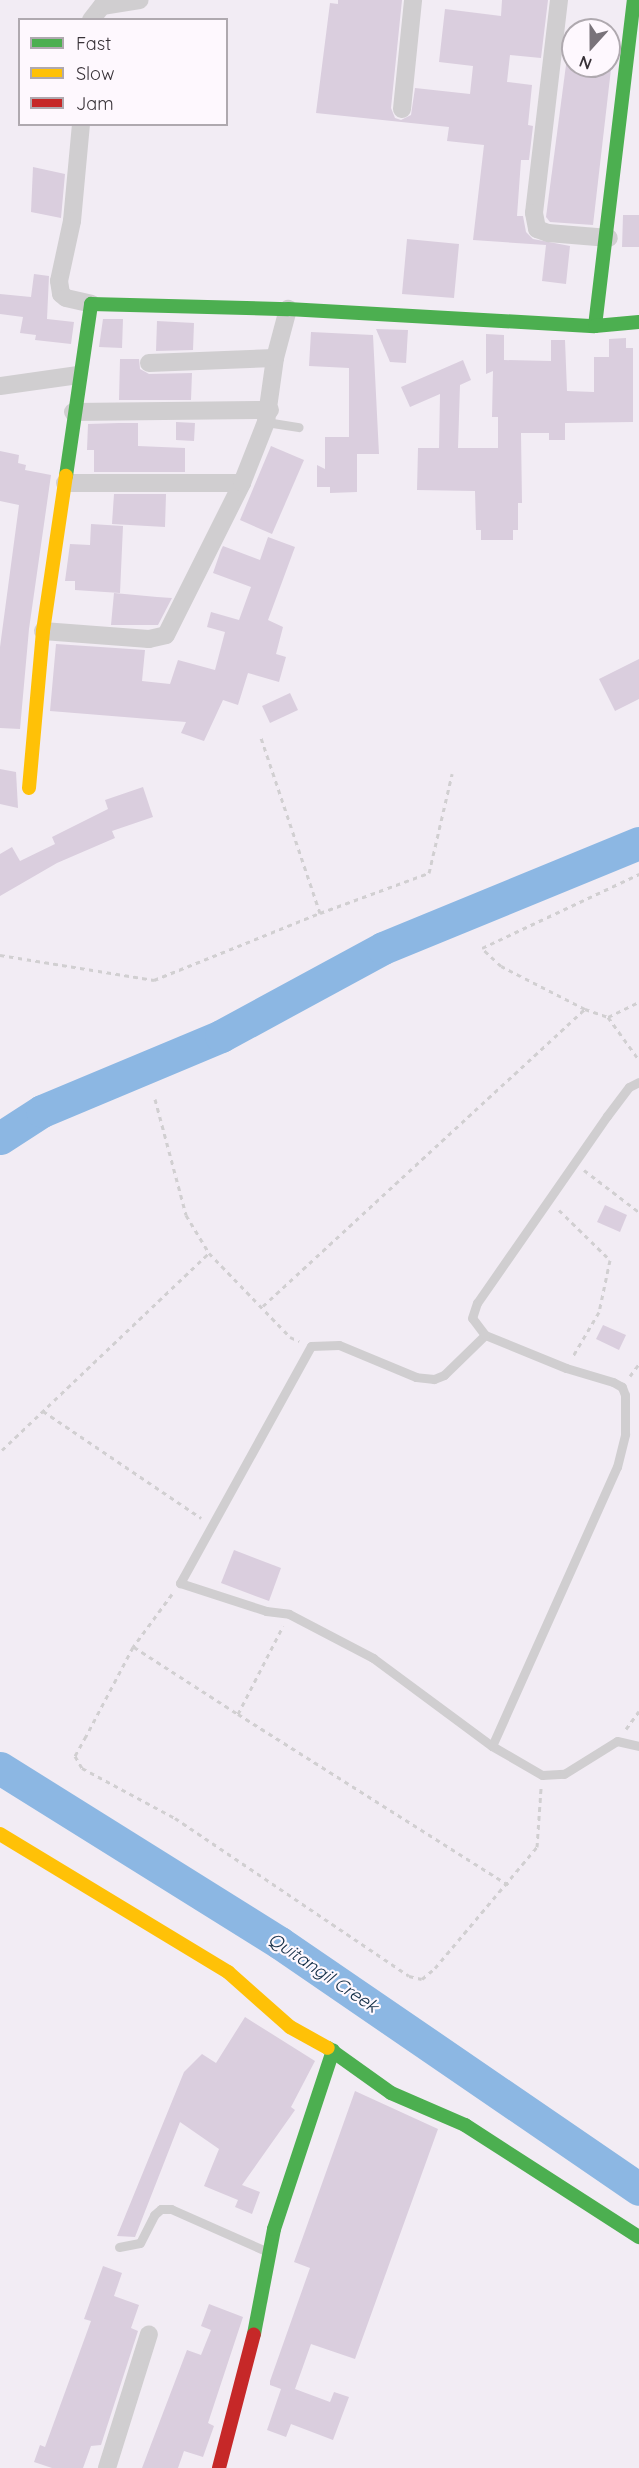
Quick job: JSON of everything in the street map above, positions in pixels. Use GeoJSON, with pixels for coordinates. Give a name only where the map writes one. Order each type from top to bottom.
{"type":"FeatureCollection","features":[{"type":"Feature","properties":{"kind":"street"},"geometry":{"type":"LineString","coordinates":[[93,18],[102,6],[140,0]]}},
{"type":"Feature","properties":{"kind":"street"},"geometry":{"type":"LineString","coordinates":[[402,109],[413,0]]}},
{"type":"Feature","properties":{"kind":"street"},"geometry":{"type":"LineString","coordinates":[[559,0],[534,213],[537,229],[548,233],[609,238]]}},
{"type":"Feature","properties":{"kind":"street"},"geometry":{"type":"LineString","coordinates":[[595,326],[609,238],[634,0]]}},
{"type":"Feature","properties":{"kind":"street"},"geometry":{"type":"LineString","coordinates":[[81,126],[72,221],[59,281],[61,294],[91,304],[288,309],[595,326],[639,322]]}},
{"type":"Feature","properties":{"kind":"street"},"geometry":{"type":"LineString","coordinates":[[29,788],[43,631],[78,375],[91,304]]}},
{"type":"Feature","properties":{"kind":"street"},"geometry":{"type":"LineString","coordinates":[[43,631],[149,639],[166,635],[242,483],[268,416],[275,358],[288,309]]}},
{"type":"Feature","properties":{"kind":"street"},"geometry":{"type":"LineString","coordinates":[[149,363],[275,358]]}},
{"type":"Feature","properties":{"kind":"street"},"geometry":{"type":"LineString","coordinates":[[0,386],[78,375]]}},
{"type":"Feature","properties":{"kind":"street"},"geometry":{"type":"LineString","coordinates":[[73,412],[268,416]]}},
{"type":"Feature","properties":{"kind":"street"},"geometry":{"type":"LineString","coordinates":[[65,483],[242,483]]}},
{"type":"Feature","properties":{"kind":"street"},"geometry":{"type":"LineString","coordinates":[[0,1834],[228,1972],[290,2026],[333,2051],[391,2093],[465,2125],[639,2237]]}},
{"type":"Feature","properties":{"kind":"street"},"geometry":{"type":"LineString","coordinates":[[219,2468],[247,2372],[268,2252],[333,2051]]}},
{"type":"Feature","properties":{"kind":"street"},"geometry":{"type":"LineString","coordinates":[[107,2468],[149,2334]]}},
{"type":"Feature","properties":{"kind":"lane"},"geometry":{"type":"LineString","coordinates":[[268,416],[299,427]]}},
{"type":"Feature","properties":{"kind":"lane"},"geometry":{"type":"LineString","coordinates":[[492,1746],[596,1518],[625,1434],[622,1387],[566,1368],[485,1335],[472,1318],[477,1303],[576,1164],[607,1116],[629,1087],[639,1082]]}},
{"type":"Feature","properties":{"kind":"lane"},"geometry":{"type":"LineString","coordinates":[[485,1335],[444,1375],[434,1379],[416,1377],[339,1345],[311,1346],[210,1524],[180,1582],[266,1611],[289,1614],[374,1658],[492,1746],[542,1775],[564,1774],[617,1741],[639,1746]]}},
{"type":"Feature","properties":{"kind":"lane"},"geometry":{"type":"LineString","coordinates":[[119,2247],[140,2243],[154,2215],[161,2209],[171,2209],[268,2252]]}},
{"type":"Feature","properties":{"kind":"path"},"geometry":{"type":"LineString","coordinates":[[261,738],[320,913]]}},
{"type":"Feature","properties":{"kind":"path"},"geometry":{"type":"LineString","coordinates":[[0,955],[154,980],[320,913],[429,873],[452,774]]}},
{"type":"Feature","properties":{"kind":"path"},"geometry":{"type":"LineString","coordinates":[[639,874],[482,948],[501,966],[585,1009],[608,1017],[639,1060]]}},
{"type":"Feature","properties":{"kind":"path"},"geometry":{"type":"LineString","coordinates":[[608,1017],[639,1002]]}},
{"type":"Feature","properties":{"kind":"path"},"geometry":{"type":"LineString","coordinates":[[263,1306],[585,1009]]}},
{"type":"Feature","properties":{"kind":"path"},"geometry":{"type":"LineString","coordinates":[[155,1099],[186,1215],[209,1253],[263,1306],[290,1337],[311,1346]]}},
{"type":"Feature","properties":{"kind":"path"},"geometry":{"type":"LineString","coordinates":[[576,1164],[639,1212]]}},
{"type":"Feature","properties":{"kind":"path"},"geometry":{"type":"LineString","coordinates":[[549,1200],[610,1260],[598,1312],[566,1368]]}},
{"type":"Feature","properties":{"kind":"path"},"geometry":{"type":"LineString","coordinates":[[2,1450],[209,1253]]}},
{"type":"Feature","properties":{"kind":"path"},"geometry":{"type":"LineString","coordinates":[[43,1411],[210,1524]]}},
{"type":"Feature","properties":{"kind":"path"},"geometry":{"type":"LineString","coordinates":[[180,1582],[133,1647],[75,1756],[82,1768],[175,1818],[409,1976],[422,1979],[435,1968],[537,1847],[542,1775]]}},
{"type":"Feature","properties":{"kind":"path"},"geometry":{"type":"LineString","coordinates":[[238,1714],[289,1614]]}},
{"type":"Feature","properties":{"kind":"path"},"geometry":{"type":"LineString","coordinates":[[133,1647],[508,1884]]}},
{"type":"Feature","properties":{"kind":"path"},"geometry":{"type":"LineString","coordinates":[[617,1741],[639,1711]]}},
{"type":"Feature","properties":{"kind":"building"},"geometry":{"type":"Polygon","coordinates":[[[338,0],[402,0],[391,108],[395,118],[401,120],[411,115],[415,88],[470,94],[473,66],[439,62],[445,9],[501,16],[502,0],[548,0],[541,58],[510,55],[507,82],[532,85],[528,125],[533,126],[529,160],[521,160],[517,216],[523,216],[526,232],[533,239],[570,246],[566,284],[542,281],[546,245],[473,240],[484,145],[447,141],[449,127],[316,113],[330,3],[338,4],[338,0]]]}},
{"type":"Feature","properties":{"kind":"building"},"geometry":{"type":"Polygon","coordinates":[[[564,78],[610,78],[593,225],[550,222],[546,217],[564,78]]]}},
{"type":"Feature","properties":{"kind":"building"},"geometry":{"type":"Polygon","coordinates":[[[33,167],[65,174],[61,218],[31,212],[33,167]]]}},
{"type":"Feature","properties":{"kind":"building"},"geometry":{"type":"Polygon","coordinates":[[[623,215],[639,215],[639,247],[622,247],[623,215]]]}},
{"type":"Feature","properties":{"kind":"building"},"geometry":{"type":"Polygon","coordinates":[[[407,239],[459,244],[454,298],[402,294],[407,239]]]}},
{"type":"Feature","properties":{"kind":"building"},"geometry":{"type":"Polygon","coordinates":[[[34,274],[49,276],[47,319],[74,322],[71,344],[35,340],[36,335],[20,333],[23,317],[0,314],[0,294],[31,297],[34,274]]]}},
{"type":"Feature","properties":{"kind":"building"},"geometry":{"type":"Polygon","coordinates":[[[103,319],[123,319],[122,348],[99,347],[103,319]]]}},
{"type":"Feature","properties":{"kind":"building"},"geometry":{"type":"Polygon","coordinates":[[[157,321],[194,323],[193,350],[156,351],[157,321]]]}},
{"type":"Feature","properties":{"kind":"building"},"geometry":{"type":"Polygon","coordinates":[[[376,329],[408,330],[406,363],[390,362],[376,329]]]}},
{"type":"Feature","properties":{"kind":"building"},"geometry":{"type":"Polygon","coordinates":[[[311,332],[373,335],[379,454],[357,454],[357,492],[330,493],[330,487],[317,487],[317,465],[325,469],[325,437],[349,437],[349,368],[309,366],[311,332]]]}},
{"type":"Feature","properties":{"kind":"building"},"geometry":{"type":"Polygon","coordinates":[[[486,334],[504,335],[504,360],[551,361],[551,340],[565,340],[567,391],[594,392],[594,357],[609,357],[609,339],[626,338],[626,348],[633,348],[633,422],[565,423],[565,440],[549,440],[549,433],[521,433],[522,503],[518,503],[518,530],[513,530],[513,540],[481,540],[481,530],[476,530],[475,491],[417,490],[418,448],[439,448],[440,394],[410,407],[401,387],[463,360],[471,380],[460,385],[458,448],[498,448],[498,417],[492,417],[493,371],[486,374],[486,334]]]}},
{"type":"Feature","properties":{"kind":"building"},"geometry":{"type":"Polygon","coordinates":[[[120,359],[139,359],[140,369],[149,374],[192,373],[191,400],[119,400],[120,359]]]}},
{"type":"Feature","properties":{"kind":"building"},"geometry":{"type":"Polygon","coordinates":[[[176,422],[195,423],[194,441],[176,440],[176,422]]]}},
{"type":"Feature","properties":{"kind":"building"},"geometry":{"type":"Polygon","coordinates":[[[138,423],[138,446],[185,448],[185,472],[94,472],[94,450],[87,450],[88,424],[138,423]]]}},
{"type":"Feature","properties":{"kind":"building"},"geometry":{"type":"Polygon","coordinates":[[[271,446],[304,460],[272,534],[240,520],[271,446]]]}},
{"type":"Feature","properties":{"kind":"building"},"geometry":{"type":"Polygon","coordinates":[[[0,451],[19,455],[18,463],[26,465],[25,470],[51,475],[29,629],[20,729],[0,728],[0,647],[19,505],[0,501],[0,451]]]}},
{"type":"Feature","properties":{"kind":"building"},"geometry":{"type":"Polygon","coordinates":[[[114,494],[166,494],[165,527],[112,524],[114,494]]]}},
{"type":"Feature","properties":{"kind":"building"},"geometry":{"type":"Polygon","coordinates":[[[91,524],[123,526],[120,593],[75,590],[75,581],[65,581],[70,544],[90,545],[91,524]]]}},
{"type":"Feature","properties":{"kind":"building"},"geometry":{"type":"Polygon","coordinates":[[[268,537],[295,547],[268,620],[283,627],[276,654],[286,657],[279,682],[248,673],[238,705],[223,700],[204,741],[181,733],[186,722],[50,711],[56,644],[145,650],[142,681],[170,684],[178,660],[215,670],[225,632],[207,627],[211,612],[239,620],[251,587],[213,573],[221,550],[223,546],[260,560],[268,537]]]}},
{"type":"Feature","properties":{"kind":"building"},"geometry":{"type":"Polygon","coordinates":[[[114,593],[172,598],[158,625],[111,625],[114,593]]]}},
{"type":"Feature","properties":{"kind":"building"},"geometry":{"type":"Polygon","coordinates":[[[639,659],[639,699],[615,711],[599,679],[639,659]]]}},
{"type":"Feature","properties":{"kind":"building"},"geometry":{"type":"Polygon","coordinates":[[[290,693],[298,710],[270,723],[262,706],[290,693]]]}},
{"type":"Feature","properties":{"kind":"building"},"geometry":{"type":"Polygon","coordinates":[[[0,769],[16,772],[18,808],[0,804],[0,769]]]}},
{"type":"Feature","properties":{"kind":"building"},"geometry":{"type":"Polygon","coordinates":[[[143,787],[153,817],[112,831],[115,838],[57,863],[0,896],[0,854],[12,847],[20,861],[55,844],[52,837],[108,809],[105,800],[143,787]]]}},
{"type":"Feature","properties":{"kind":"building"},"geometry":{"type":"Polygon","coordinates":[[[605,1205],[627,1215],[620,1232],[597,1222],[605,1205]]]}},
{"type":"Feature","properties":{"kind":"building"},"geometry":{"type":"Polygon","coordinates":[[[603,1325],[626,1335],[619,1350],[596,1339],[603,1325]]]}},
{"type":"Feature","properties":{"kind":"building"},"geometry":{"type":"Polygon","coordinates":[[[234,1550],[281,1568],[269,1601],[221,1583],[234,1550]]]}},
{"type":"Feature","properties":{"kind":"building"},"geometry":{"type":"Polygon","coordinates":[[[245,2017],[315,2061],[291,2107],[295,2110],[242,2185],[260,2192],[252,2214],[235,2207],[238,2200],[204,2186],[219,2149],[180,2122],[135,2237],[117,2236],[184,2072],[202,2054],[216,2063],[245,2017]]]}},
{"type":"Feature","properties":{"kind":"building"},"geometry":{"type":"Polygon","coordinates":[[[355,2091],[438,2129],[355,2359],[311,2344],[295,2389],[330,2402],[334,2392],[349,2397],[333,2440],[291,2424],[286,2437],[267,2430],[281,2389],[270,2385],[270,2381],[310,2268],[294,2262],[355,2091]]]}},
{"type":"Feature","properties":{"kind":"building"},"geometry":{"type":"Polygon","coordinates":[[[103,2266],[122,2273],[114,2296],[139,2305],[131,2328],[138,2331],[101,2445],[91,2446],[83,2468],[52,2468],[34,2462],[40,2445],[45,2447],[91,2321],[84,2319],[103,2266]]]}},
{"type":"Feature","properties":{"kind":"building"},"geometry":{"type":"Polygon","coordinates":[[[209,2304],[243,2317],[208,2423],[214,2426],[203,2457],[184,2451],[178,2468],[142,2468],[187,2350],[201,2355],[211,2330],[201,2326],[209,2304]]]}},
{"type":"Feature","properties":{"kind":"waterway"},"geometry":{"type":"LineString","coordinates":[[0,1138],[42,1111],[221,1036],[383,948],[639,843]]}},
{"type":"Feature","properties":{"kind":"waterway","name":"Quitangil Creek"},"geometry":{"type":"LineString","coordinates":[[0,1768],[280,1943],[639,2189]]}},
{"type":"Feature","properties":{"kind":"traffic: fast"},"geometry":{"type":"LineString","coordinates":[[595,326],[634,0]]}},
{"type":"Feature","properties":{"kind":"traffic: fast"},"geometry":{"type":"LineString","coordinates":[[66,476],[91,304],[288,309],[595,326],[639,322]]}},
{"type":"Feature","properties":{"kind":"traffic: fast"},"geometry":{"type":"LineString","coordinates":[[328,2048],[391,2093],[465,2125],[639,2237]]}},
{"type":"Feature","properties":{"kind":"traffic: fast"},"geometry":{"type":"LineString","coordinates":[[254,2334],[274,2229],[333,2051]]}},
{"type":"Feature","properties":{"kind":"traffic: slow"},"geometry":{"type":"LineString","coordinates":[[29,788],[43,631],[66,476]]}},
{"type":"Feature","properties":{"kind":"traffic: slow"},"geometry":{"type":"LineString","coordinates":[[0,1834],[228,1972],[290,2027],[328,2048]]}},
{"type":"Feature","properties":{"kind":"traffic: jam"},"geometry":{"type":"LineString","coordinates":[[219,2468],[254,2334]]}}]}
